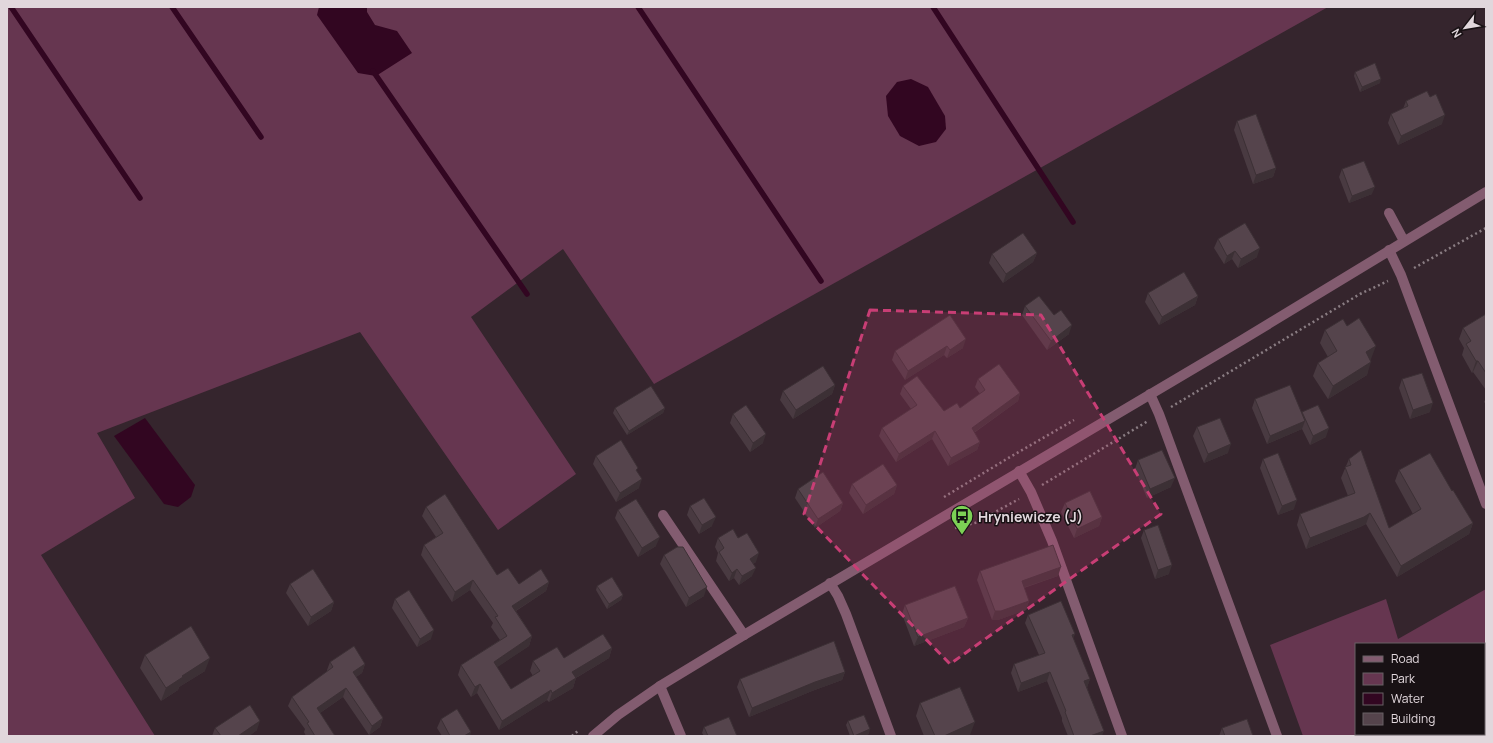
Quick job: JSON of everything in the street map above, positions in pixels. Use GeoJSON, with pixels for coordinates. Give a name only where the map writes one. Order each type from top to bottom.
{"type":"FeatureCollection","features":[{"type":"Feature","properties":{"kind":"street"},"geometry":{"type":"LineString","coordinates":[[593,736],[618,715],[660,686],[830,583],[1242,340],[1486,192]]}},
{"type":"Feature","properties":{"kind":"street"},"geometry":{"type":"LineString","coordinates":[[1389,213],[1404,241]]}},
{"type":"Feature","properties":{"kind":"street"},"geometry":{"type":"LineString","coordinates":[[1389,250],[1402,275],[1486,504]]}},
{"type":"Feature","properties":{"kind":"street"},"geometry":{"type":"LineString","coordinates":[[1150,394],[1159,414],[1277,736]]}},
{"type":"Feature","properties":{"kind":"street"},"geometry":{"type":"LineString","coordinates":[[1019,471],[1031,492],[1052,541],[1122,736]]}},
{"type":"Feature","properties":{"kind":"street"},"geometry":{"type":"LineString","coordinates":[[663,515],[744,635]]}},
{"type":"Feature","properties":{"kind":"street"},"geometry":{"type":"LineString","coordinates":[[830,583],[846,614],[891,736]]}},
{"type":"Feature","properties":{"kind":"street"},"geometry":{"type":"LineString","coordinates":[[660,686],[681,736]]}},
{"type":"Feature","properties":{"kind":"path"},"geometry":{"type":"LineString","coordinates":[[953,528],[975,523],[1031,492],[1360,294],[1402,275],[1486,228]]}},
{"type":"Feature","properties":{"kind":"highlighted area"},"geometry":{"type":"Polygon","coordinates":[[[870,310],[1041,315],[1161,514],[950,664],[804,514],[870,310]]]}},
{"type":"Feature","properties":{"kind":"green space"},"geometry":{"type":"Polygon","coordinates":[[[7,7],[1328,7],[654,384],[563,249],[471,317],[576,474],[498,530],[360,332],[97,433],[135,498],[41,555],[155,736],[7,736],[7,7]]]}},
{"type":"Feature","properties":{"kind":"green space"},"geometry":{"type":"Polygon","coordinates":[[[1486,589],[1486,736],[1303,736],[1270,645],[1386,599],[1398,639],[1486,589]]]}},
{"type":"Feature","properties":{"kind":"water"},"geometry":{"type":"Polygon","coordinates":[[[319,7],[367,7],[367,12],[375,25],[397,31],[412,53],[376,76],[358,73],[317,15],[319,7]]]}},
{"type":"Feature","properties":{"kind":"water"},"geometry":{"type":"Polygon","coordinates":[[[911,79],[928,87],[945,116],[946,129],[936,142],[919,146],[900,136],[888,116],[886,96],[897,82],[911,79]]]}},
{"type":"Feature","properties":{"kind":"water"},"geometry":{"type":"Polygon","coordinates":[[[145,418],[195,485],[191,497],[178,507],[164,504],[114,436],[145,418]]]}},
{"type":"Feature","properties":{"kind":"building"},"geometry":{"type":"Polygon","coordinates":[[[1375,63],[1381,79],[1362,87],[1355,72],[1375,63]]]}},
{"type":"Feature","properties":{"kind":"building"},"geometry":{"type":"Polygon","coordinates":[[[1427,91],[1430,97],[1436,94],[1445,115],[1401,136],[1391,114],[1408,106],[1406,101],[1427,91]]]}},
{"type":"Feature","properties":{"kind":"building"},"geometry":{"type":"Polygon","coordinates":[[[1256,114],[1276,168],[1256,175],[1237,121],[1256,114]]]}},
{"type":"Feature","properties":{"kind":"building"},"geometry":{"type":"Polygon","coordinates":[[[1364,161],[1375,187],[1352,196],[1342,169],[1364,161]]]}},
{"type":"Feature","properties":{"kind":"building"},"geometry":{"type":"Polygon","coordinates":[[[1245,223],[1260,248],[1241,259],[1235,251],[1227,256],[1218,239],[1245,223]]]}},
{"type":"Feature","properties":{"kind":"building"},"geometry":{"type":"Polygon","coordinates":[[[1023,233],[1037,253],[1006,274],[992,254],[1023,233]]]}},
{"type":"Feature","properties":{"kind":"building"},"geometry":{"type":"Polygon","coordinates":[[[1184,272],[1198,296],[1162,317],[1148,293],[1184,272]]]}},
{"type":"Feature","properties":{"kind":"building"},"geometry":{"type":"Polygon","coordinates":[[[1039,296],[1054,315],[1061,310],[1072,325],[1051,341],[1025,306],[1039,296]]]}},
{"type":"Feature","properties":{"kind":"building"},"geometry":{"type":"Polygon","coordinates":[[[1486,314],[1486,373],[1478,361],[1476,361],[1466,344],[1471,341],[1463,328],[1486,314]]]}},
{"type":"Feature","properties":{"kind":"building"},"geometry":{"type":"Polygon","coordinates":[[[950,315],[966,339],[950,350],[947,346],[908,371],[895,351],[950,315]]]}},
{"type":"Feature","properties":{"kind":"building"},"geometry":{"type":"Polygon","coordinates":[[[1359,318],[1376,346],[1366,352],[1371,362],[1333,386],[1318,363],[1337,351],[1325,330],[1343,319],[1347,326],[1359,318]]]}},
{"type":"Feature","properties":{"kind":"building"},"geometry":{"type":"Polygon","coordinates":[[[999,364],[1020,393],[972,428],[980,442],[951,458],[935,431],[899,454],[882,428],[917,405],[903,386],[917,376],[944,411],[957,403],[960,408],[985,390],[978,379],[999,364]]]}},
{"type":"Feature","properties":{"kind":"building"},"geometry":{"type":"Polygon","coordinates":[[[823,366],[835,385],[796,410],[783,391],[823,366]]]}},
{"type":"Feature","properties":{"kind":"building"},"geometry":{"type":"Polygon","coordinates":[[[1422,373],[1433,403],[1413,410],[1402,379],[1422,373]]]}},
{"type":"Feature","properties":{"kind":"building"},"geometry":{"type":"Polygon","coordinates":[[[1290,385],[1305,421],[1270,436],[1255,399],[1290,385]]]}},
{"type":"Feature","properties":{"kind":"building"},"geometry":{"type":"Polygon","coordinates":[[[651,386],[665,408],[629,431],[615,408],[651,386]]]}},
{"type":"Feature","properties":{"kind":"building"},"geometry":{"type":"Polygon","coordinates":[[[746,405],[766,434],[753,443],[733,414],[746,405]]]}},
{"type":"Feature","properties":{"kind":"building"},"geometry":{"type":"Polygon","coordinates":[[[1318,405],[1329,428],[1313,436],[1302,412],[1318,405]]]}},
{"type":"Feature","properties":{"kind":"building"},"geometry":{"type":"Polygon","coordinates":[[[1220,418],[1231,444],[1208,454],[1197,427],[1220,418]]]}},
{"type":"Feature","properties":{"kind":"building"},"geometry":{"type":"Polygon","coordinates":[[[621,440],[638,468],[636,470],[642,479],[620,493],[596,456],[621,440]]]}},
{"type":"Feature","properties":{"kind":"building"},"geometry":{"type":"Polygon","coordinates":[[[1162,450],[1175,478],[1150,489],[1138,460],[1162,450]]]}},
{"type":"Feature","properties":{"kind":"building"},"geometry":{"type":"Polygon","coordinates":[[[1361,450],[1389,528],[1421,509],[1399,470],[1430,453],[1473,523],[1401,566],[1370,513],[1364,517],[1310,538],[1300,514],[1355,493],[1345,467],[1351,465],[1349,459],[1361,450]]]}},
{"type":"Feature","properties":{"kind":"building"},"geometry":{"type":"Polygon","coordinates":[[[1278,453],[1297,500],[1282,506],[1263,459],[1278,453]]]}},
{"type":"Feature","properties":{"kind":"building"},"geometry":{"type":"Polygon","coordinates":[[[883,464],[897,485],[866,505],[852,484],[883,464]]]}},
{"type":"Feature","properties":{"kind":"building"},"geometry":{"type":"Polygon","coordinates":[[[823,472],[843,503],[818,519],[798,489],[823,472]]]}},
{"type":"Feature","properties":{"kind":"building"},"geometry":{"type":"Polygon","coordinates":[[[1090,491],[1102,517],[1077,529],[1065,503],[1090,491]]]}},
{"type":"Feature","properties":{"kind":"building"},"geometry":{"type":"Polygon","coordinates":[[[445,494],[497,575],[508,568],[519,584],[541,569],[549,582],[512,606],[532,636],[494,662],[511,689],[540,671],[533,661],[557,647],[564,658],[603,634],[612,648],[572,672],[576,678],[552,693],[551,690],[502,721],[480,684],[475,687],[461,665],[507,636],[495,617],[498,616],[473,580],[455,592],[424,545],[443,533],[426,507],[445,494]]]}},
{"type":"Feature","properties":{"kind":"building"},"geometry":{"type":"Polygon","coordinates":[[[704,498],[716,517],[702,525],[690,506],[704,498]]]}},
{"type":"Feature","properties":{"kind":"building"},"geometry":{"type":"Polygon","coordinates":[[[636,499],[660,537],[642,548],[618,510],[636,499]]]}},
{"type":"Feature","properties":{"kind":"building"},"geometry":{"type":"Polygon","coordinates":[[[1158,525],[1172,565],[1158,570],[1144,530],[1158,525]]]}},
{"type":"Feature","properties":{"kind":"building"},"geometry":{"type":"Polygon","coordinates":[[[733,529],[738,538],[747,533],[759,553],[750,559],[756,568],[742,576],[737,569],[732,573],[719,552],[724,548],[718,538],[733,529]]]}},
{"type":"Feature","properties":{"kind":"building"},"geometry":{"type":"Polygon","coordinates":[[[1053,545],[1061,567],[1022,581],[1029,601],[1001,611],[995,611],[980,571],[1053,545]]]}},
{"type":"Feature","properties":{"kind":"building"},"geometry":{"type":"Polygon","coordinates":[[[677,547],[683,547],[707,587],[689,598],[664,555],[677,547]]]}},
{"type":"Feature","properties":{"kind":"building"},"geometry":{"type":"Polygon","coordinates":[[[313,569],[334,602],[311,617],[290,584],[313,569]]]}},
{"type":"Feature","properties":{"kind":"building"},"geometry":{"type":"Polygon","coordinates":[[[612,577],[623,595],[609,604],[597,586],[612,577]]]}},
{"type":"Feature","properties":{"kind":"building"},"geometry":{"type":"Polygon","coordinates":[[[955,586],[968,618],[918,637],[905,605],[955,586]]]}},
{"type":"Feature","properties":{"kind":"building"},"geometry":{"type":"Polygon","coordinates":[[[409,590],[434,630],[420,639],[395,599],[409,590]]]}},
{"type":"Feature","properties":{"kind":"building"},"geometry":{"type":"Polygon","coordinates":[[[1061,601],[1075,634],[1072,635],[1090,679],[1084,681],[1104,731],[1090,736],[1074,736],[1065,712],[1066,711],[1050,672],[1021,683],[1014,664],[1045,653],[1028,615],[1061,601]]]}},
{"type":"Feature","properties":{"kind":"building"},"geometry":{"type":"Polygon","coordinates":[[[191,626],[210,658],[166,688],[145,655],[191,626]]]}},
{"type":"Feature","properties":{"kind":"building"},"geometry":{"type":"Polygon","coordinates":[[[834,641],[845,672],[815,682],[752,708],[740,679],[834,641]]]}},
{"type":"Feature","properties":{"kind":"building"},"geometry":{"type":"Polygon","coordinates":[[[354,646],[365,664],[353,672],[383,718],[372,726],[346,688],[317,708],[335,736],[315,736],[307,723],[309,722],[292,697],[333,667],[330,662],[354,646]]]}},
{"type":"Feature","properties":{"kind":"building"},"geometry":{"type":"Polygon","coordinates":[[[960,687],[975,722],[944,736],[935,736],[920,703],[960,687]]]}},
{"type":"Feature","properties":{"kind":"building"},"geometry":{"type":"Polygon","coordinates":[[[250,705],[260,721],[238,736],[221,736],[215,728],[250,705]]]}},
{"type":"Feature","properties":{"kind":"building"},"geometry":{"type":"Polygon","coordinates":[[[457,709],[471,732],[464,736],[450,736],[441,719],[457,709]]]}},
{"type":"Feature","properties":{"kind":"building"},"geometry":{"type":"Polygon","coordinates":[[[864,715],[870,729],[854,736],[848,721],[864,715]]]}},
{"type":"Feature","properties":{"kind":"building"},"geometry":{"type":"Polygon","coordinates":[[[729,717],[737,736],[708,736],[704,727],[729,717]]]}},
{"type":"Feature","properties":{"kind":"building"},"geometry":{"type":"Polygon","coordinates":[[[1247,719],[1253,736],[1225,736],[1222,728],[1247,719]]]}},
{"type":"Feature","properties":{"kind":"waterway"},"geometry":{"type":"LineString","coordinates":[[11,7],[140,198]]}},
{"type":"Feature","properties":{"kind":"waterway"},"geometry":{"type":"LineString","coordinates":[[172,7],[261,137]]}},
{"type":"Feature","properties":{"kind":"waterway"},"geometry":{"type":"LineString","coordinates":[[638,7],[821,281]]}},
{"type":"Feature","properties":{"kind":"waterway"},"geometry":{"type":"LineString","coordinates":[[933,7],[1073,222]]}},
{"type":"Feature","properties":{"kind":"waterway"},"geometry":{"type":"LineString","coordinates":[[373,71],[527,294]]}},
{"type":"Feature","properties":{"kind":"place","name":"Hryniewicze (J)"},"geometry":{"type":"Point","coordinates":[962,536]}}]}
